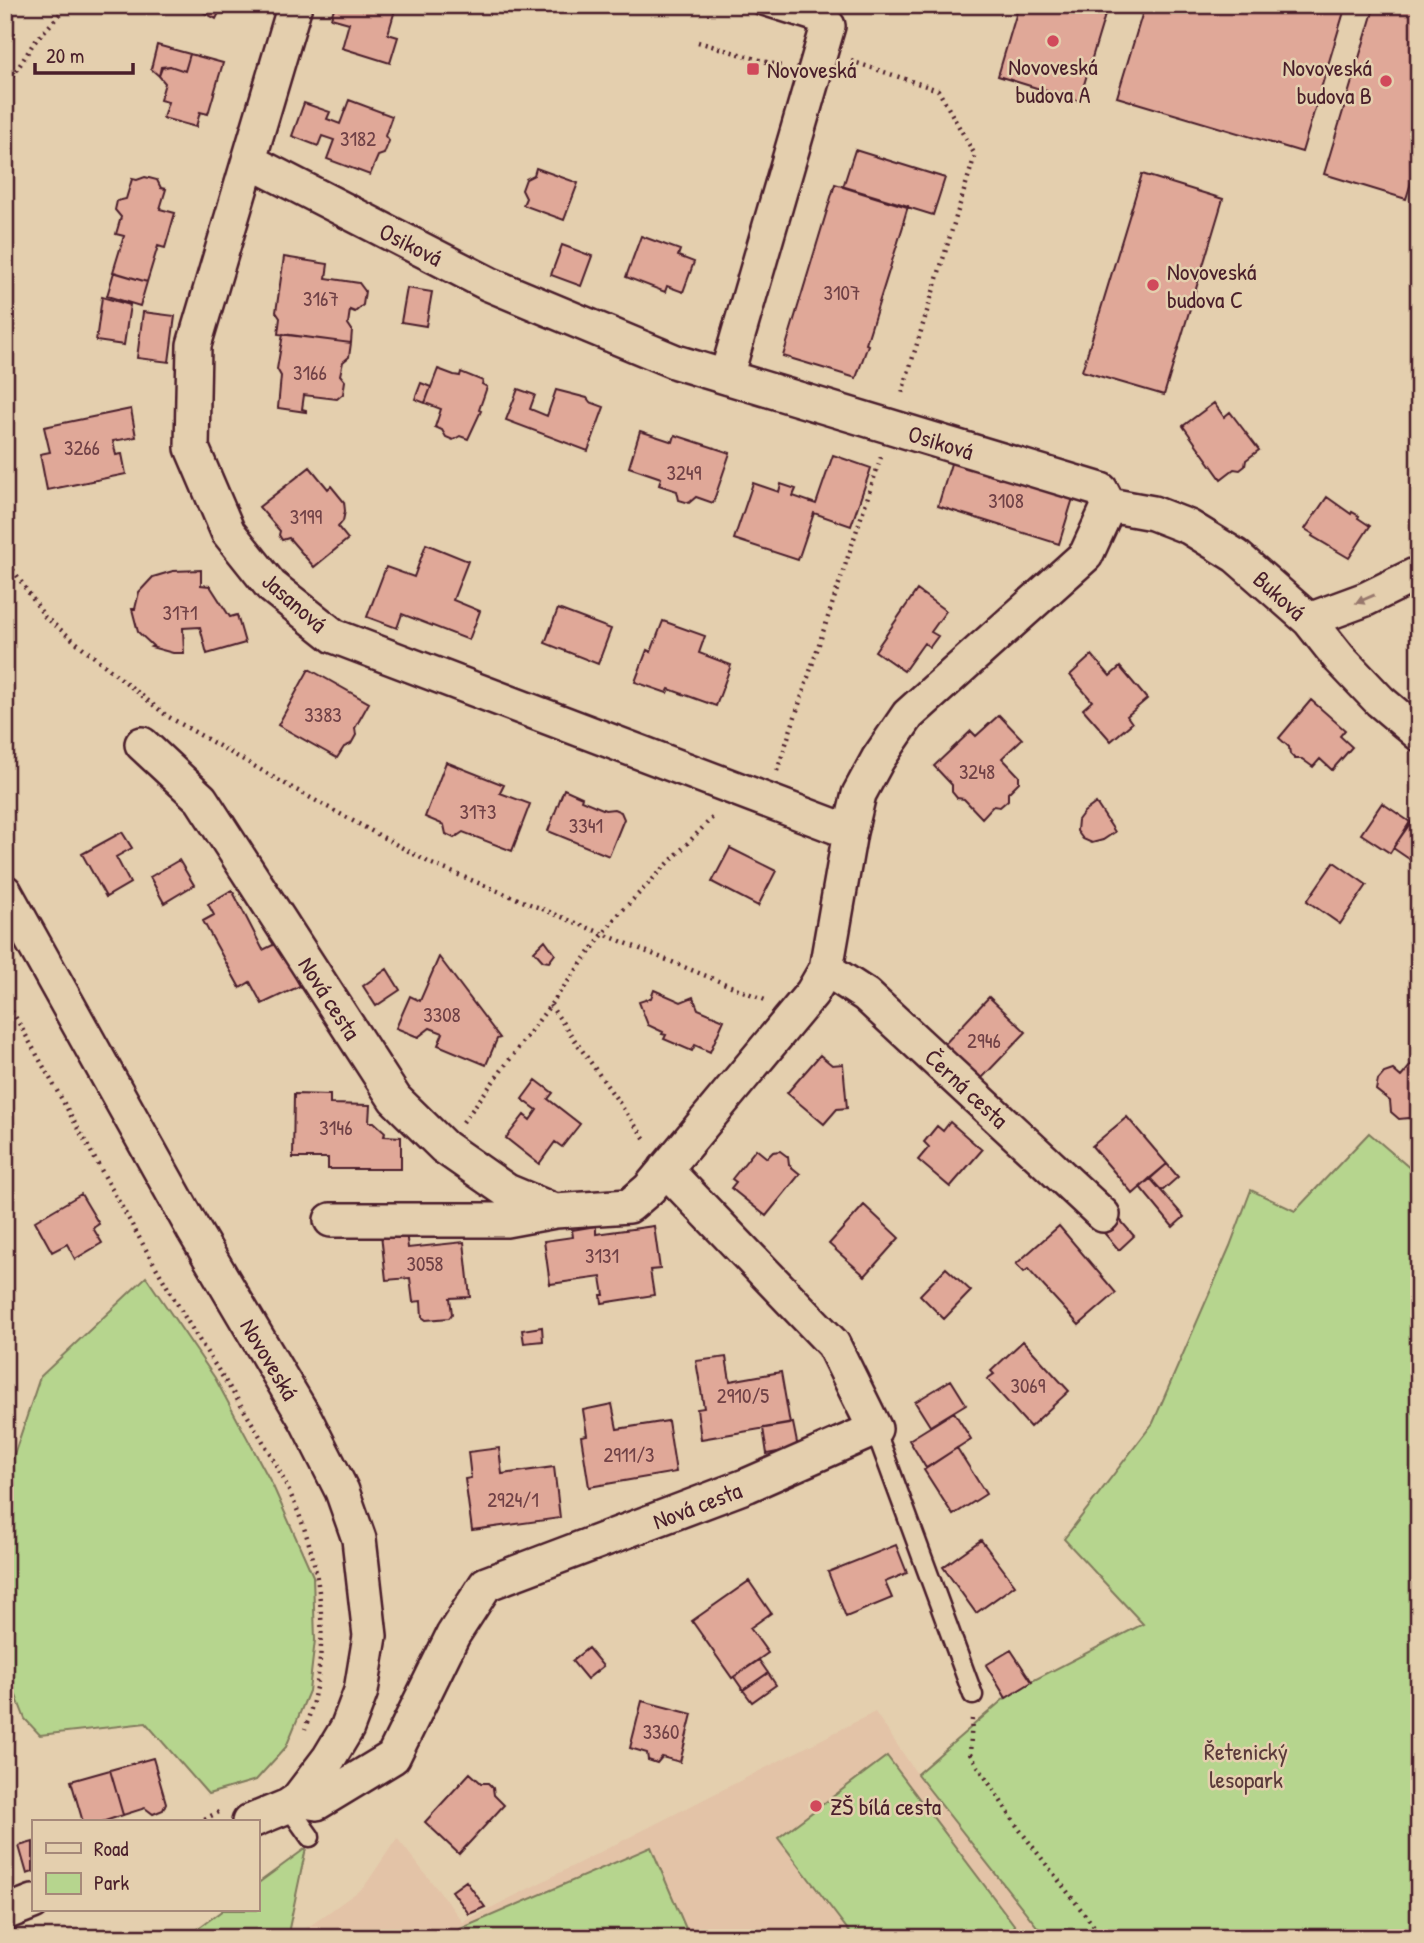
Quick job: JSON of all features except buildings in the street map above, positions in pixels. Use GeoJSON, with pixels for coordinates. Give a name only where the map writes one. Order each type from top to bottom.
{"type":"FeatureCollection","features":[{"type":"Feature","properties":{"kind":"street","name":"Jasanová"},"geometry":{"type":"LineString","coordinates":[[295,5],[194,345],[192,448],[228,532],[271,586],[334,636],[850,832]]}},
{"type":"Feature","properties":{"kind":"street"},"geometry":{"type":"LineString","coordinates":[[726,377],[828,26]]}},
{"type":"Feature","properties":{"kind":"street","name":"Osiková"},"geometry":{"type":"LineString","coordinates":[[248,161],[489,284],[676,362],[1101,490],[1109,505]]}},
{"type":"Feature","properties":{"kind":"street"},"geometry":{"type":"LineString","coordinates":[[826,969],[859,794],[878,758],[908,715],[1086,555],[1109,505]]}},
{"type":"Feature","properties":{"kind":"street","name":"Buková"},"geometry":{"type":"LineString","coordinates":[[1109,505],[1153,513],[1189,527],[1236,556],[1309,620],[1340,659],[1380,701],[1419,734]]}},
{"type":"Feature","properties":{"kind":"street"},"geometry":{"type":"LineString","coordinates":[[1309,620],[1366,599],[1419,573]]}},
{"type":"Feature","properties":{"kind":"street","name":"Nová cesta"},"geometry":{"type":"LineString","coordinates":[[142,744],[201,799],[396,1099],[444,1147],[507,1191],[555,1211]]}},
{"type":"Feature","properties":{"kind":"street","name":"Novoveská"},"geometry":{"type":"LineString","coordinates":[[5,892],[193,1229],[306,1420],[342,1491],[359,1539],[367,1589],[370,1636],[362,1691],[348,1728],[329,1758],[293,1803]]}},
{"type":"Feature","properties":{"kind":"street","name":"Nová cesta"},"geometry":{"type":"LineString","coordinates":[[331,1220],[506,1220],[555,1211],[629,1206],[649,1189],[812,993],[826,969]]}},
{"type":"Feature","properties":{"kind":"street","name":"Černá cesta"},"geometry":{"type":"LineString","coordinates":[[826,969],[866,995],[1103,1214]]}},
{"type":"Feature","properties":{"kind":"street"},"geometry":{"type":"LineString","coordinates":[[665,1169],[833,1344],[875,1429]]}},
{"type":"Feature","properties":{"kind":"street","name":"Nová cesta"},"geometry":{"type":"LineString","coordinates":[[293,1803],[317,1803],[393,1757],[453,1635],[486,1584],[748,1485],[875,1429]]}},
{"type":"Feature","properties":{"kind":"street"},"geometry":{"type":"LineString","coordinates":[[235,1817],[293,1803]]}},
{"type":"Feature","properties":{"kind":"street"},"geometry":{"type":"LineString","coordinates":[[5,1913],[32,1902]]}},
{"type":"Feature","properties":{"kind":"lane"},"geometry":{"type":"LineString","coordinates":[[761,5],[828,26]]}},
{"type":"Feature","properties":{"kind":"lane"},"geometry":{"type":"LineString","coordinates":[[875,1429],[973,1695]]}},
{"type":"Feature","properties":{"kind":"lane"},"geometry":{"type":"LineString","coordinates":[[293,1803],[310,1837]]}},
{"type":"Feature","properties":{"kind":"path"},"geometry":{"type":"LineString","coordinates":[[5,89],[33,44],[68,5]]}},
{"type":"Feature","properties":{"kind":"path"},"geometry":{"type":"LineString","coordinates":[[698,42],[761,61]]}},
{"type":"Feature","properties":{"kind":"path"},"geometry":{"type":"LineString","coordinates":[[444,1147],[616,917],[753,795],[891,427],[975,155],[937,90],[844,59]]}},
{"type":"Feature","properties":{"kind":"path"},"geometry":{"type":"LineString","coordinates":[[5,558],[46,617],[167,716],[286,785],[432,864],[795,1012]]}},
{"type":"Feature","properties":{"kind":"path"},"geometry":{"type":"LineString","coordinates":[[5,999],[136,1233],[286,1481],[308,1538],[320,1592],[320,1666],[303,1735]]}},
{"type":"Feature","properties":{"kind":"path"},"geometry":{"type":"LineString","coordinates":[[550,1005],[646,1141]]}},
{"type":"Feature","properties":{"kind":"path"},"geometry":{"type":"LineString","coordinates":[[973,1695],[970,1754],[1019,1829],[1103,1938]]}},
{"type":"Feature","properties":{"kind":"path"},"geometry":{"type":"LineString","coordinates":[[213,1820],[235,1817]]}},
{"type":"Feature","properties":{"kind":"shaded area","name":"ZŠ bílá cesta"},"geometry":{"type":"Polygon","coordinates":[[[875,1712],[917,1774],[1046,1938],[293,1938],[364,1887],[397,1838],[463,1922],[875,1712]]]}},
{"type":"Feature","properties":{"kind":"green space","name":"Řetenický lesopark"},"geometry":{"type":"Polygon","coordinates":[[[1369,1133],[1419,1176],[1419,1938],[1046,1938],[917,1774],[1006,1697],[1143,1624],[1064,1539],[1153,1423],[1230,1246],[1251,1190],[1295,1211],[1369,1133]]]}},
{"type":"Feature","properties":{"kind":"green space"},"geometry":{"type":"Polygon","coordinates":[[[146,1277],[215,1378],[273,1486],[313,1576],[315,1640],[309,1691],[286,1747],[256,1780],[208,1794],[146,1723],[40,1735],[25,1719],[5,1667],[5,1482],[40,1377],[146,1277]]]}},
{"type":"Feature","properties":{"kind":"green space"},"geometry":{"type":"Polygon","coordinates":[[[887,1756],[1024,1938],[854,1938],[778,1838],[887,1756]]]}},
{"type":"Feature","properties":{"kind":"green space"},"geometry":{"type":"Polygon","coordinates":[[[651,1847],[690,1938],[455,1938],[453,1932],[651,1847]]]}},
{"type":"Feature","properties":{"kind":"green space"},"geometry":{"type":"Polygon","coordinates":[[[306,1848],[287,1938],[185,1938],[220,1912],[259,1912],[259,1883],[306,1848]]]}},
{"type":"Feature","properties":{"kind":"place","name":"Novoveská budova A"},"geometry":{"type":"Point","coordinates":[1053,41]}},
{"type":"Feature","properties":{"kind":"place","name":"Novoveská"},"geometry":{"type":"Point","coordinates":[753,69]}},
{"type":"Feature","properties":{"kind":"place","name":"Novoveská budova B"},"geometry":{"type":"Point","coordinates":[1386,81]}},
{"type":"Feature","properties":{"kind":"place","name":"Novoveská budova C"},"geometry":{"type":"Point","coordinates":[1153,285]}},
{"type":"Feature","properties":{"kind":"place","name":"ZŠ bílá cesta"},"geometry":{"type":"Point","coordinates":[816,1806]}}]}
